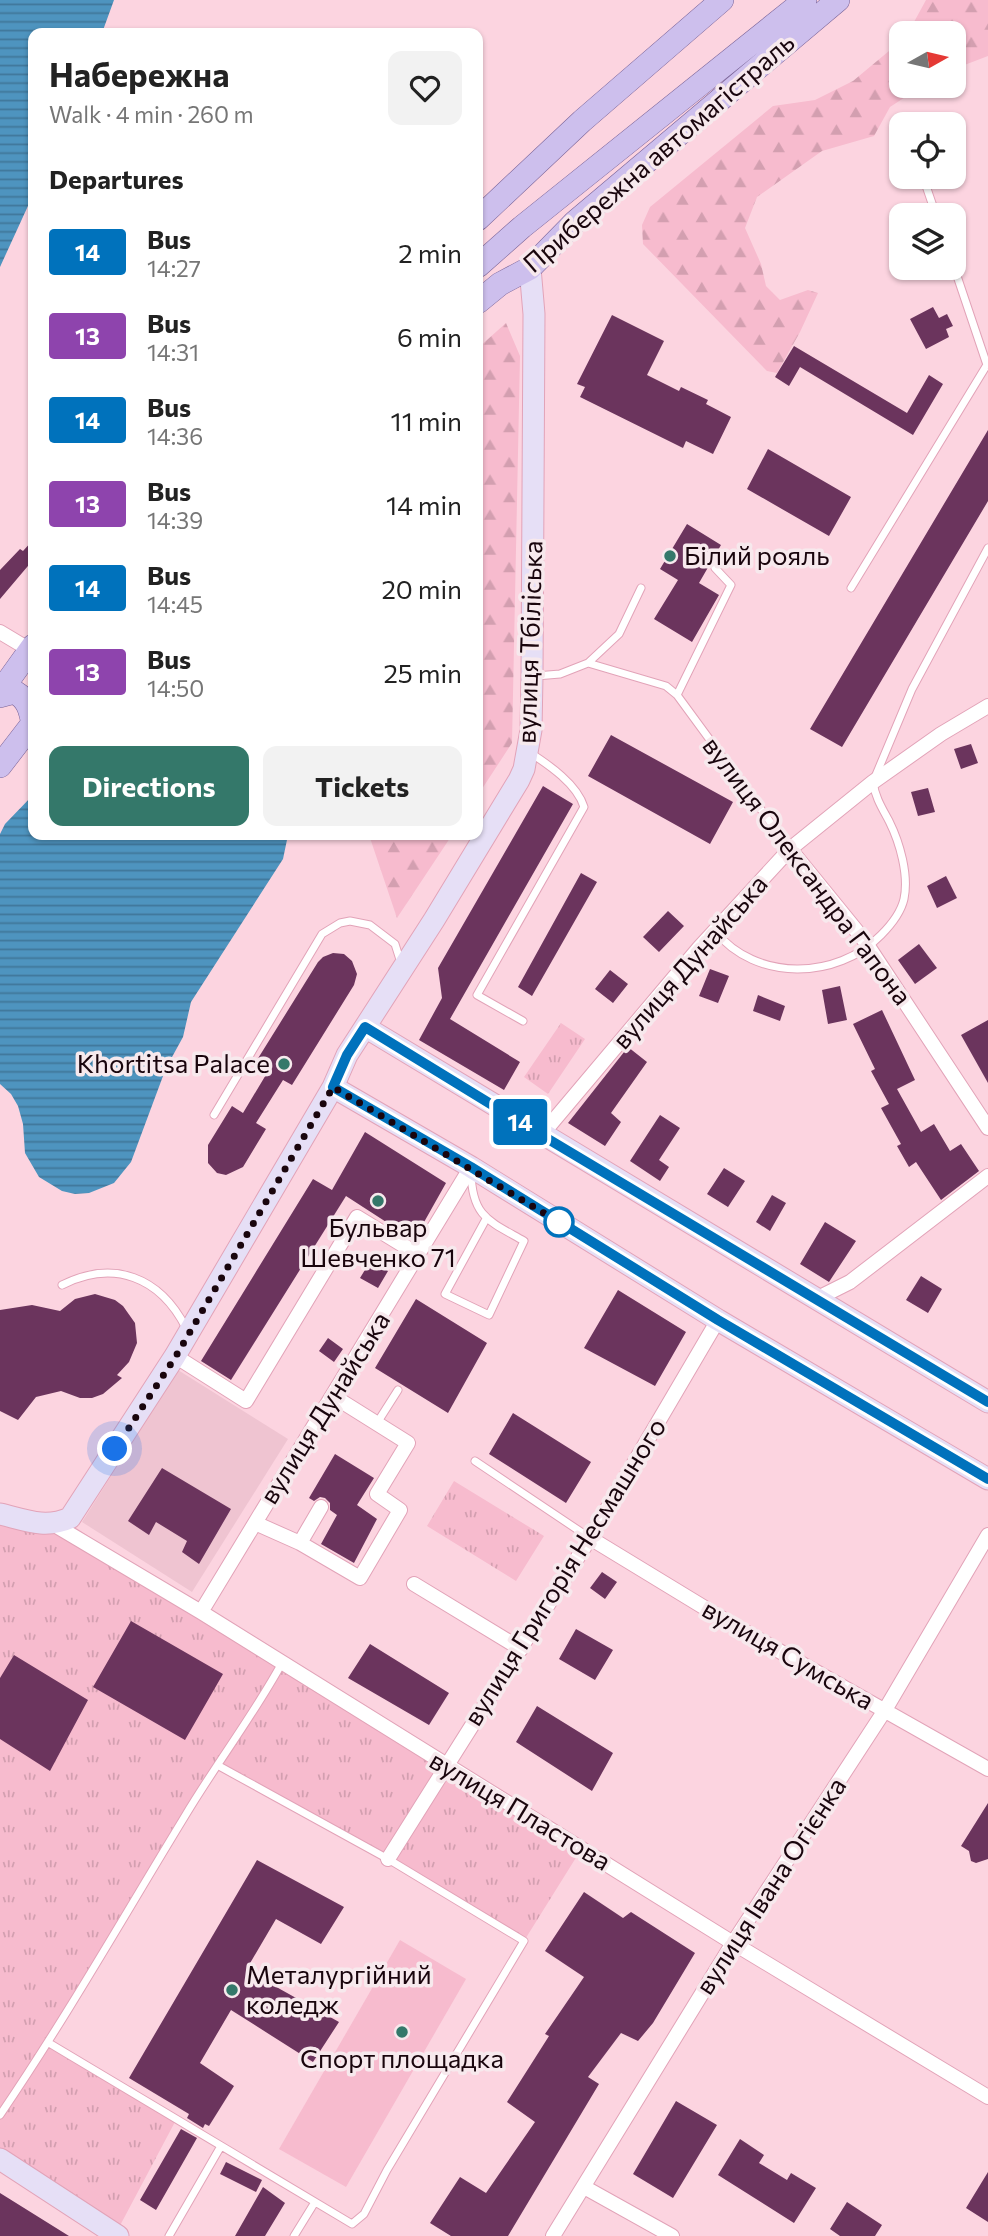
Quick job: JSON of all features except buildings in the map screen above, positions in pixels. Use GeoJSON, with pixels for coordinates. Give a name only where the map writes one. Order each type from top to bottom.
{"type":"FeatureCollection","features":[{"type":"Feature","properties":{"kind":"main road"},"geometry":{"type":"LineString","coordinates":[[483,214],[582,121],[722,0]]}},
{"type":"Feature","properties":{"kind":"main road","name":"Прибережна автомагістраль"},"geometry":{"type":"LineString","coordinates":[[483,262],[522,227],[806,0]]}},
{"type":"Feature","properties":{"kind":"main road","name":"Прибережна автомагістраль"},"geometry":{"type":"LineString","coordinates":[[483,298],[500,284],[530,268],[575,222],[838,0]]}},
{"type":"Feature","properties":{"kind":"main road"},"geometry":{"type":"LineString","coordinates":[[522,227],[530,268]]}},
{"type":"Feature","properties":{"kind":"main road"},"geometry":{"type":"LineString","coordinates":[[0,694],[28,656]]}},
{"type":"Feature","properties":{"kind":"main road"},"geometry":{"type":"LineString","coordinates":[[0,694],[15,692],[23,697],[28,705]]}},
{"type":"Feature","properties":{"kind":"main road"},"geometry":{"type":"LineString","coordinates":[[0,766],[28,730]]}},
{"type":"Feature","properties":{"kind":"street","name":"вулиця Тбіліська"},"geometry":{"type":"LineString","coordinates":[[483,839],[519,780],[531,730],[534,314],[530,268]]}},
{"type":"Feature","properties":{"kind":"street"},"geometry":{"type":"LineString","coordinates":[[0,632],[28,648]]}},
{"type":"Feature","properties":{"kind":"street","name":"вулиця Дунайська"},"geometry":{"type":"LineString","coordinates":[[543,1136],[557,1116],[715,931],[790,849],[873,782],[941,734],[988,706]]}},
{"type":"Feature","properties":{"kind":"street","name":"вулиця Тбіліська"},"geometry":{"type":"LineString","coordinates":[[62,1521],[176,1356],[333,1087],[347,1055],[482,840]]}},
{"type":"Feature","properties":{"kind":"street","name":"вулиця Олександра Гапона"},"geometry":{"type":"LineString","coordinates":[[790,849],[868,946],[988,1128]]}},
{"type":"Feature","properties":{"kind":"street"},"geometry":{"type":"LineString","coordinates":[[365,1027],[988,1402]]}},
{"type":"Feature","properties":{"kind":"street"},"geometry":{"type":"LineString","coordinates":[[333,1087],[471,1167],[718,1320],[988,1479]]}},
{"type":"Feature","properties":{"kind":"street","name":"вулиця Дунайська"},"geometry":{"type":"LineString","coordinates":[[201,1612],[471,1167]]}},
{"type":"Feature","properties":{"kind":"street"},"geometry":{"type":"LineString","coordinates":[[816,1299],[850,1282],[988,1176]]}},
{"type":"Feature","properties":{"kind":"street"},"geometry":{"type":"LineString","coordinates":[[176,1356],[246,1401],[357,1217],[419,1255]]}},
{"type":"Feature","properties":{"kind":"street","name":"вулиця Григорія Несмашного"},"geometry":{"type":"LineString","coordinates":[[388,1859],[590,1538],[718,1320]]}},
{"type":"Feature","properties":{"kind":"street"},"geometry":{"type":"LineString","coordinates":[[255,1523],[300,1543],[360,1578],[400,1510],[377,1494],[408,1443],[333,1396]]}},
{"type":"Feature","properties":{"kind":"street"},"geometry":{"type":"LineString","coordinates":[[300,1543],[321,1507]]}},
{"type":"Feature","properties":{"kind":"street","name":"вулиця Пластова"},"geometry":{"type":"LineString","coordinates":[[0,1514],[43,1524],[62,1521],[201,1612],[446,1765],[733,1943],[988,2096]]}},
{"type":"Feature","properties":{"kind":"street","name":"вулиця Івана Огієнка"},"geometry":{"type":"LineString","coordinates":[[553,2236],[733,1943],[885,1710],[988,1535]]}},
{"type":"Feature","properties":{"kind":"street","name":"вулиця Сумська"},"geometry":{"type":"LineString","coordinates":[[590,1538],[728,1622],[988,1769]]}},
{"type":"Feature","properties":{"kind":"street"},"geometry":{"type":"LineString","coordinates":[[414,1584],[521,1649]]}},
{"type":"Feature","properties":{"kind":"street"},"geometry":{"type":"LineString","coordinates":[[0,2159],[118,2236]]}},
{"type":"Feature","properties":{"kind":"street"},"geometry":{"type":"LineString","coordinates":[[584,2187],[672,2236]]}},
{"type":"Feature","properties":{"kind":"lane"},"geometry":{"type":"LineString","coordinates":[[851,588],[988,364],[959,280]]}},
{"type":"Feature","properties":{"kind":"lane"},"geometry":{"type":"LineString","coordinates":[[715,931],[721,939],[758,961],[792,970],[827,967],[844,961],[868,946],[886,930],[896,916],[904,900],[904,869],[897,838],[878,800],[873,782],[912,689],[988,548]]}},
{"type":"Feature","properties":{"kind":"lane"},"geometry":{"type":"LineString","coordinates":[[677,695],[731,585],[715,568]]}},
{"type":"Feature","properties":{"kind":"lane"},"geometry":{"type":"LineString","coordinates":[[532,676],[560,674],[588,663],[618,634],[640,588]]}},
{"type":"Feature","properties":{"kind":"lane","name":"вулиця Олександра Гапона"},"geometry":{"type":"LineString","coordinates":[[588,663],[667,686],[677,695],[790,849]]}},
{"type":"Feature","properties":{"kind":"lane"},"geometry":{"type":"LineString","coordinates":[[523,1021],[477,995],[584,807],[580,794],[528,751]]}},
{"type":"Feature","properties":{"kind":"lane"},"geometry":{"type":"LineString","coordinates":[[214,1115],[316,942],[330,928],[350,921],[370,925],[395,944],[403,969]]}},
{"type":"Feature","properties":{"kind":"lane"},"geometry":{"type":"LineString","coordinates":[[471,1167],[471,1190],[486,1219],[524,1241],[489,1315],[445,1294],[486,1219]]}},
{"type":"Feature","properties":{"kind":"lane"},"geometry":{"type":"LineString","coordinates":[[62,1285],[90,1274],[134,1277],[160,1292],[170,1302],[189,1333]]}},
{"type":"Feature","properties":{"kind":"lane"},"geometry":{"type":"LineString","coordinates":[[377,1423],[398,1390]]}},
{"type":"Feature","properties":{"kind":"lane"},"geometry":{"type":"LineString","coordinates":[[475,1461],[590,1538]]}},
{"type":"Feature","properties":{"kind":"lane"},"geometry":{"type":"LineString","coordinates":[[0,2115],[49,2043],[187,1813],[282,1663]]}},
{"type":"Feature","properties":{"kind":"lane"},"geometry":{"type":"LineString","coordinates":[[49,2043],[352,2224],[364,2214],[387,2170],[524,1941],[388,1859],[219,1766]]}},
{"type":"Feature","properties":{"kind":"lane"},"geometry":{"type":"LineString","coordinates":[[169,2236],[221,2146]]}},
{"type":"Feature","properties":{"kind":"lane"},"geometry":{"type":"LineString","coordinates":[[294,2236],[315,2202]]}},
{"type":"Feature","properties":{"kind":"shaded area"},"geometry":{"type":"Polygon","coordinates":[[[178,1370],[288,1439],[192,1592],[82,1522],[178,1370]]]}},
{"type":"Feature","properties":{"kind":"green space"},"geometry":{"type":"Polygon","coordinates":[[[926,0],[988,0],[988,56],[966,64],[966,21],[915,21],[926,0]]]}},
{"type":"Feature","properties":{"kind":"green space"},"geometry":{"type":"Polygon","coordinates":[[[889,51],[889,98],[904,98],[890,107],[874,136],[822,151],[757,197],[745,228],[761,264],[766,286],[780,300],[808,290],[818,293],[777,373],[767,371],[643,244],[642,225],[650,207],[773,106],[815,100],[853,81],[889,51]]]}},
{"type":"Feature","properties":{"kind":"green space"},"geometry":{"type":"Polygon","coordinates":[[[506,323],[520,356],[512,743],[483,787],[483,344],[506,323]]]}},
{"type":"Feature","properties":{"kind":"green space"},"geometry":{"type":"Polygon","coordinates":[[[371,840],[449,840],[397,918],[371,840]]]}},
{"type":"Feature","properties":{"kind":"green space"},"geometry":{"type":"Polygon","coordinates":[[[561,1023],[585,1039],[548,1094],[524,1077],[561,1023]]]}},
{"type":"Feature","properties":{"kind":"green space"},"geometry":{"type":"Polygon","coordinates":[[[454,1481],[544,1536],[516,1581],[427,1526],[454,1481]]]}},
{"type":"Feature","properties":{"kind":"green space"},"geometry":{"type":"Polygon","coordinates":[[[0,1514],[69,1523],[201,1612],[582,1848],[524,1941],[388,1859],[218,1766],[49,2043],[176,2120],[115,2235],[0,2159],[0,1514]]]}},
{"type":"Feature","properties":{"kind":"green space"},"geometry":{"type":"Polygon","coordinates":[[[400,1940],[466,1979],[346,2187],[279,2149],[400,1940]]]}},
{"type":"Feature","properties":{"kind":"water"},"geometry":{"type":"Polygon","coordinates":[[[0,0],[114,0],[104,28],[28,28],[28,206],[0,267],[0,0]]]}},
{"type":"Feature","properties":{"kind":"water"},"geometry":{"type":"Polygon","coordinates":[[[28,800],[28,840],[287,840],[283,859],[191,1002],[183,1037],[166,1068],[131,1162],[114,1183],[89,1193],[62,1191],[39,1177],[25,1153],[23,1124],[18,1106],[11,1094],[0,1084],[0,834],[5,824],[28,800]]]}},
{"type":"Feature","properties":{"kind":"bus line","name":"14"},"geometry":{"type":"LineString","coordinates":[[988,1402],[365,1027],[347,1055],[333,1087],[471,1167],[718,1320],[988,1479]]}},
{"type":"Feature","properties":{"kind":"place","name":"Білий рояль"},"geometry":{"type":"Point","coordinates":[670,556]}},
{"type":"Feature","properties":{"kind":"place","name":"Khortitsa Palace"},"geometry":{"type":"Point","coordinates":[284,1064]}},
{"type":"Feature","properties":{"kind":"place","name":"Бульвар Шевченко 71"},"geometry":{"type":"Point","coordinates":[378,1201]}},
{"type":"Feature","properties":{"kind":"place","name":"Металургійний коледж"},"geometry":{"type":"Point","coordinates":[232,1990]}},
{"type":"Feature","properties":{"kind":"place","name":"Спорт площадка"},"geometry":{"type":"Point","coordinates":[402,2032]}},
{"type":"Feature","properties":{"kind":"route"},"geometry":{"type":"LineString","coordinates":[[115,1449],[176,1356],[333,1087],[559,1222]]}}]}
